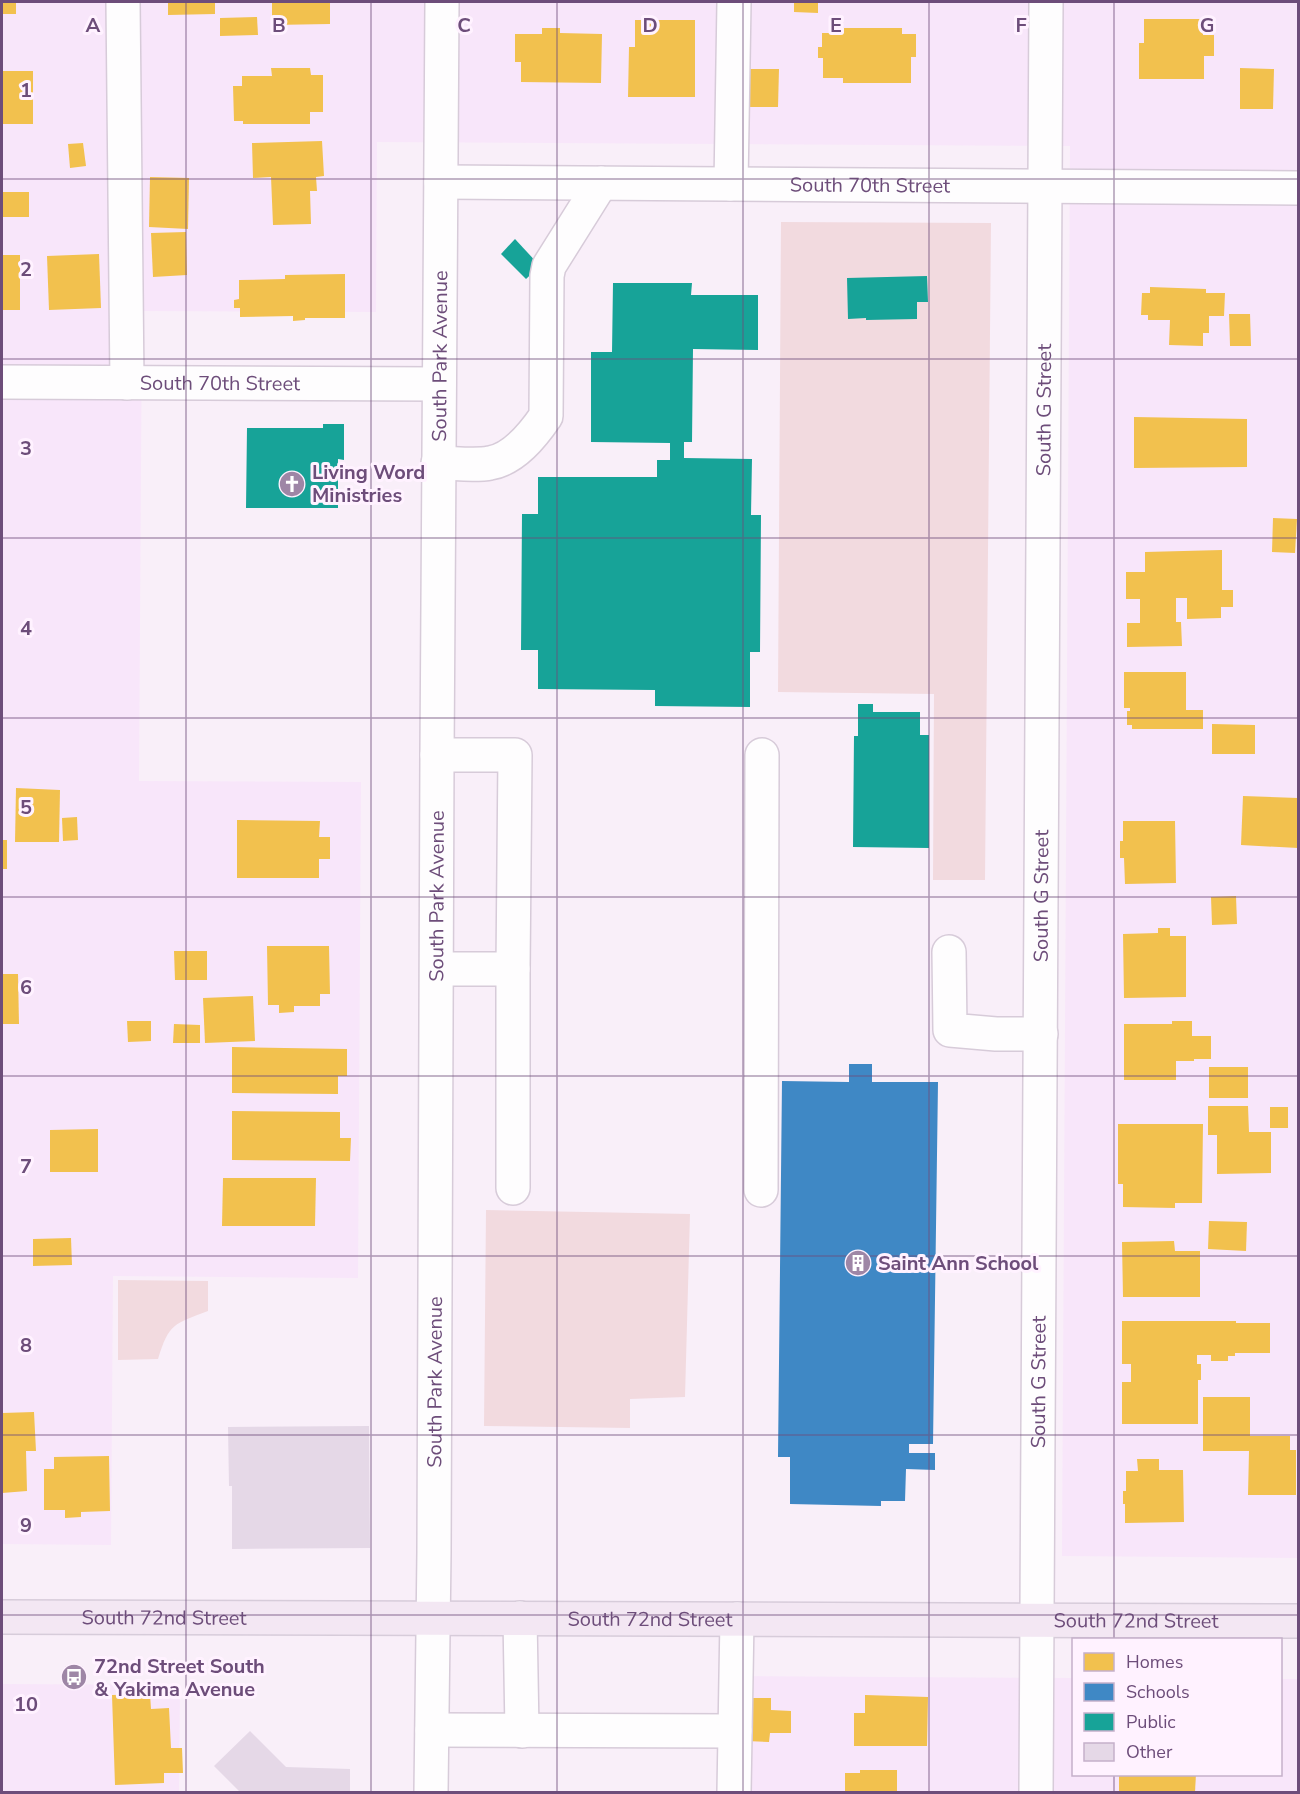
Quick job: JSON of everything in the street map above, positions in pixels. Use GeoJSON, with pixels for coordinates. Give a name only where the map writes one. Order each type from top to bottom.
{"type":"FeatureCollection","features":[{"type":"Feature","properties":{"kind":"main road","name":"South 72nd Street"},"geometry":{"type":"LineString","coordinates":[[2,1617],[1299,1621]]}},
{"type":"Feature","properties":{"kind":"street"},"geometry":{"type":"LineString","coordinates":[[123,2],[127,383]]}},
{"type":"Feature","properties":{"kind":"street","name":"South Park Avenue"},"geometry":{"type":"LineString","coordinates":[[431,1792],[442,2]]}},
{"type":"Feature","properties":{"kind":"street"},"geometry":{"type":"LineString","coordinates":[[731,184],[734,2]]}},
{"type":"Feature","properties":{"kind":"street","name":"South G Street"},"geometry":{"type":"LineString","coordinates":[[1036,1792],[1046,2]]}},
{"type":"Feature","properties":{"kind":"street","name":"South 70th Street"},"geometry":{"type":"LineString","coordinates":[[441,182],[1299,188]]}},
{"type":"Feature","properties":{"kind":"street"},"geometry":{"type":"LineString","coordinates":[[438,463],[490,463],[503,458],[523,445],[546,417],[547,276],[549,266],[601,183]]}},
{"type":"Feature","properties":{"kind":"street","name":"South 70th Street"},"geometry":{"type":"LineString","coordinates":[[2,382],[439,384]]}},
{"type":"Feature","properties":{"kind":"street"},"geometry":{"type":"LineString","coordinates":[[437,754],[515,755],[513,1188]]}},
{"type":"Feature","properties":{"kind":"street"},"geometry":{"type":"LineString","coordinates":[[761,1190],[762,755]]}},
{"type":"Feature","properties":{"kind":"street"},"geometry":{"type":"LineString","coordinates":[[949,952],[950,1030],[996,1034],[1041,1034]]}},
{"type":"Feature","properties":{"kind":"street"},"geometry":{"type":"LineString","coordinates":[[437,969],[513,969]]}},
{"type":"Feature","properties":{"kind":"street"},"geometry":{"type":"LineString","coordinates":[[520,1618],[522,1731]]}},
{"type":"Feature","properties":{"kind":"street"},"geometry":{"type":"LineString","coordinates":[[734,1792],[737,1619]]}},
{"type":"Feature","properties":{"kind":"street"},"geometry":{"type":"LineString","coordinates":[[432,1730],[735,1731]]}},
{"type":"Feature","properties":{"kind":"shaded area"},"geometry":{"type":"Polygon","coordinates":[[[2,2],[1298,2],[1298,1558],[1062,1556],[1070,146],[377,142],[376,312],[142,311],[139,781],[361,782],[358,1278],[113,1276],[111,1545],[2,1544],[2,2]]]}},
{"type":"Feature","properties":{"kind":"shaded area"},"geometry":{"type":"Polygon","coordinates":[[[781,222],[991,223],[985,880],[933,880],[934,694],[778,692],[781,222]]]}},
{"type":"Feature","properties":{"kind":"shaded area"},"geometry":{"type":"Polygon","coordinates":[[[486,1210],[690,1214],[685,1397],[630,1399],[630,1428],[484,1426],[486,1210]]]}},
{"type":"Feature","properties":{"kind":"shaded area"},"geometry":{"type":"Polygon","coordinates":[[[118,1280],[208,1281],[208,1311],[174,1326],[166,1338],[158,1359],[118,1360],[118,1280]]]}},
{"type":"Feature","properties":{"kind":"shaded area"},"geometry":{"type":"Polygon","coordinates":[[[739,1676],[1072,1678],[1072,1776],[1282,1776],[1282,1679],[1298,1679],[1298,1792],[739,1792],[739,1676]]]}},
{"type":"Feature","properties":{"kind":"shaded area"},"geometry":{"type":"Polygon","coordinates":[[[2,1684],[180,1685],[179,1792],[2,1792],[2,1684]]]}},
{"type":"Feature","properties":{"kind":"building: Homes"},"geometry":{"type":"Polygon","coordinates":[[[2,2],[16,2],[16,14],[2,14],[2,2]]]}},
{"type":"Feature","properties":{"kind":"building: Homes"},"geometry":{"type":"Polygon","coordinates":[[[168,2],[215,2],[215,14],[168,15],[168,2]]]}},
{"type":"Feature","properties":{"kind":"building: Homes"},"geometry":{"type":"Polygon","coordinates":[[[272,2],[330,2],[330,24],[272,25],[272,2]]]}},
{"type":"Feature","properties":{"kind":"building: Homes"},"geometry":{"type":"Polygon","coordinates":[[[794,2],[818,2],[818,13],[794,12],[794,2]]]}},
{"type":"Feature","properties":{"kind":"building: Homes"},"geometry":{"type":"Polygon","coordinates":[[[257,17],[258,35],[220,36],[220,18],[257,17]]]}},
{"type":"Feature","properties":{"kind":"building: Homes"},"geometry":{"type":"Polygon","coordinates":[[[1144,19],[1203,19],[1203,35],[1214,35],[1214,56],[1204,56],[1204,79],[1139,79],[1139,43],[1144,43],[1144,19]]]}},
{"type":"Feature","properties":{"kind":"building: Homes"},"geometry":{"type":"Polygon","coordinates":[[[635,20],[695,20],[695,97],[628,97],[629,47],[635,47],[635,20]]]}},
{"type":"Feature","properties":{"kind":"building: Homes"},"geometry":{"type":"Polygon","coordinates":[[[542,28],[560,28],[560,33],[602,34],[601,83],[521,82],[521,62],[515,62],[515,34],[542,34],[542,28]]]}},
{"type":"Feature","properties":{"kind":"building: Homes"},"geometry":{"type":"Polygon","coordinates":[[[844,28],[902,28],[902,34],[916,34],[916,57],[911,57],[911,83],[843,83],[843,78],[823,78],[823,58],[818,58],[818,47],[822,47],[822,33],[844,33],[844,28]]]}},
{"type":"Feature","properties":{"kind":"building: Homes"},"geometry":{"type":"Polygon","coordinates":[[[271,68],[310,68],[311,75],[323,75],[323,112],[310,112],[310,124],[243,124],[243,121],[234,121],[233,86],[242,86],[242,76],[272,76],[271,68]]]}},
{"type":"Feature","properties":{"kind":"building: Homes"},"geometry":{"type":"Polygon","coordinates":[[[1240,68],[1274,69],[1273,109],[1240,109],[1240,68]]]}},
{"type":"Feature","properties":{"kind":"building: Homes"},"geometry":{"type":"Polygon","coordinates":[[[747,69],[779,69],[778,107],[746,107],[747,69]]]}},
{"type":"Feature","properties":{"kind":"building: Homes"},"geometry":{"type":"Polygon","coordinates":[[[2,71],[33,71],[33,124],[2,124],[2,71]]]}},
{"type":"Feature","properties":{"kind":"building: Homes"},"geometry":{"type":"Polygon","coordinates":[[[322,141],[324,176],[316,177],[317,191],[310,191],[311,224],[273,225],[271,177],[253,178],[252,143],[322,141]]]}},
{"type":"Feature","properties":{"kind":"building: Homes"},"geometry":{"type":"Polygon","coordinates":[[[83,143],[86,166],[70,168],[68,144],[83,143]]]}},
{"type":"Feature","properties":{"kind":"building: Homes"},"geometry":{"type":"Polygon","coordinates":[[[150,177],[189,178],[188,229],[149,227],[150,177]]]}},
{"type":"Feature","properties":{"kind":"building: Homes"},"geometry":{"type":"Polygon","coordinates":[[[2,192],[29,192],[29,217],[2,217],[2,192]]]}},
{"type":"Feature","properties":{"kind":"building: Homes"},"geometry":{"type":"Polygon","coordinates":[[[186,232],[187,275],[153,277],[151,233],[186,232]]]}},
{"type":"Feature","properties":{"kind":"building: Homes"},"geometry":{"type":"Polygon","coordinates":[[[99,254],[101,308],[49,310],[47,256],[99,254]]]}},
{"type":"Feature","properties":{"kind":"building: Homes"},"geometry":{"type":"Polygon","coordinates":[[[2,255],[20,255],[20,310],[2,310],[2,255]]]}},
{"type":"Feature","properties":{"kind":"building: Homes"},"geometry":{"type":"Polygon","coordinates":[[[345,274],[345,318],[305,318],[305,320],[293,321],[293,316],[240,317],[240,308],[234,308],[234,300],[239,299],[239,280],[285,279],[285,275],[345,274]]]}},
{"type":"Feature","properties":{"kind":"building: Homes"},"geometry":{"type":"Polygon","coordinates":[[[1150,287],[1206,289],[1206,293],[1225,293],[1224,316],[1209,316],[1209,333],[1203,333],[1203,346],[1169,345],[1170,320],[1148,320],[1148,315],[1141,315],[1142,293],[1150,293],[1150,287]]]}},
{"type":"Feature","properties":{"kind":"building: Homes"},"geometry":{"type":"Polygon","coordinates":[[[1229,314],[1250,314],[1251,346],[1230,346],[1229,314]]]}},
{"type":"Feature","properties":{"kind":"building: Homes"},"geometry":{"type":"Polygon","coordinates":[[[1134,417],[1247,419],[1247,467],[1134,468],[1134,417]]]}},
{"type":"Feature","properties":{"kind":"building: Homes"},"geometry":{"type":"Polygon","coordinates":[[[1273,518],[1297,519],[1295,553],[1272,552],[1273,518]]]}},
{"type":"Feature","properties":{"kind":"building: Homes"},"geometry":{"type":"Polygon","coordinates":[[[1222,550],[1222,590],[1233,590],[1233,607],[1221,607],[1221,618],[1187,619],[1187,598],[1176,598],[1176,622],[1181,622],[1182,646],[1127,647],[1127,623],[1140,623],[1140,599],[1126,599],[1126,572],[1145,572],[1145,552],[1222,550]]]}},
{"type":"Feature","properties":{"kind":"building: Homes"},"geometry":{"type":"Polygon","coordinates":[[[1124,672],[1186,672],[1186,710],[1203,710],[1203,729],[1132,729],[1132,725],[1127,725],[1127,711],[1130,711],[1130,708],[1124,708],[1124,672]]]}},
{"type":"Feature","properties":{"kind":"building: Homes"},"geometry":{"type":"Polygon","coordinates":[[[1212,724],[1255,725],[1255,754],[1212,754],[1212,724]]]}},
{"type":"Feature","properties":{"kind":"building: Homes"},"geometry":{"type":"Polygon","coordinates":[[[16,788],[60,790],[59,842],[15,842],[16,788]]]}},
{"type":"Feature","properties":{"kind":"building: Homes"},"geometry":{"type":"Polygon","coordinates":[[[1243,796],[1298,798],[1298,848],[1241,845],[1243,796]]]}},
{"type":"Feature","properties":{"kind":"building: Homes"},"geometry":{"type":"Polygon","coordinates":[[[77,817],[78,840],[63,841],[62,818],[77,817]]]}},
{"type":"Feature","properties":{"kind":"building: Homes"},"geometry":{"type":"Polygon","coordinates":[[[237,820],[320,821],[319,837],[330,837],[330,859],[319,859],[319,878],[237,878],[237,820]]]}},
{"type":"Feature","properties":{"kind":"building: Homes"},"geometry":{"type":"Polygon","coordinates":[[[1123,821],[1175,821],[1176,883],[1125,884],[1124,858],[1120,858],[1123,821]]]}},
{"type":"Feature","properties":{"kind":"building: Homes"},"geometry":{"type":"Polygon","coordinates":[[[2,840],[7,840],[7,869],[2,869],[2,840]]]}},
{"type":"Feature","properties":{"kind":"building: Homes"},"geometry":{"type":"Polygon","coordinates":[[[1236,896],[1237,924],[1212,925],[1211,897],[1236,896]]]}},
{"type":"Feature","properties":{"kind":"building: Homes"},"geometry":{"type":"Polygon","coordinates":[[[1158,928],[1170,928],[1170,936],[1186,936],[1186,997],[1124,998],[1123,934],[1158,933],[1158,928]]]}},
{"type":"Feature","properties":{"kind":"building: Homes"},"geometry":{"type":"Polygon","coordinates":[[[267,946],[329,946],[330,994],[320,994],[320,1006],[294,1006],[294,1012],[279,1013],[279,1005],[268,1005],[267,946]]]}},
{"type":"Feature","properties":{"kind":"building: Homes"},"geometry":{"type":"Polygon","coordinates":[[[174,951],[207,951],[207,980],[175,980],[174,951]]]}},
{"type":"Feature","properties":{"kind":"building: Homes"},"geometry":{"type":"Polygon","coordinates":[[[2,974],[18,974],[19,1024],[2,1024],[2,974]]]}},
{"type":"Feature","properties":{"kind":"building: Homes"},"geometry":{"type":"Polygon","coordinates":[[[253,996],[255,1041],[205,1043],[203,998],[253,996]]]}},
{"type":"Feature","properties":{"kind":"building: Homes"},"geometry":{"type":"Polygon","coordinates":[[[127,1021],[151,1021],[151,1041],[128,1042],[127,1021]]]}},
{"type":"Feature","properties":{"kind":"building: Homes"},"geometry":{"type":"Polygon","coordinates":[[[1172,1021],[1192,1021],[1192,1036],[1211,1036],[1211,1059],[1176,1061],[1176,1080],[1124,1080],[1124,1024],[1172,1024],[1172,1021]]]}},
{"type":"Feature","properties":{"kind":"building: Homes"},"geometry":{"type":"Polygon","coordinates":[[[174,1024],[200,1025],[200,1043],[173,1043],[174,1024]]]}},
{"type":"Feature","properties":{"kind":"building: Homes"},"geometry":{"type":"Polygon","coordinates":[[[232,1047],[347,1049],[347,1076],[338,1076],[338,1094],[232,1093],[232,1047]]]}},
{"type":"Feature","properties":{"kind":"building: Homes"},"geometry":{"type":"Polygon","coordinates":[[[1209,1067],[1248,1067],[1248,1098],[1209,1098],[1209,1067]]]}},
{"type":"Feature","properties":{"kind":"building: Homes"},"geometry":{"type":"Polygon","coordinates":[[[1208,1106],[1248,1106],[1249,1132],[1271,1132],[1271,1173],[1217,1174],[1217,1135],[1208,1135],[1208,1106]]]}},
{"type":"Feature","properties":{"kind":"building: Homes"},"geometry":{"type":"Polygon","coordinates":[[[1270,1107],[1288,1107],[1288,1128],[1270,1128],[1270,1107]]]}},
{"type":"Feature","properties":{"kind":"building: Homes"},"geometry":{"type":"Polygon","coordinates":[[[232,1111],[340,1112],[340,1138],[351,1138],[350,1161],[232,1160],[232,1111]]]}},
{"type":"Feature","properties":{"kind":"building: Homes"},"geometry":{"type":"Polygon","coordinates":[[[1118,1124],[1203,1124],[1202,1203],[1175,1203],[1175,1208],[1123,1207],[1123,1184],[1118,1184],[1118,1124]]]}},
{"type":"Feature","properties":{"kind":"building: Homes"},"geometry":{"type":"Polygon","coordinates":[[[98,1129],[98,1172],[50,1172],[50,1130],[98,1129]]]}},
{"type":"Feature","properties":{"kind":"building: Homes"},"geometry":{"type":"Polygon","coordinates":[[[223,1178],[316,1178],[315,1226],[222,1226],[223,1178]]]}},
{"type":"Feature","properties":{"kind":"building: Homes"},"geometry":{"type":"Polygon","coordinates":[[[1209,1221],[1247,1222],[1246,1251],[1208,1249],[1209,1221]]]}},
{"type":"Feature","properties":{"kind":"building: Homes"},"geometry":{"type":"Polygon","coordinates":[[[71,1238],[72,1265],[33,1266],[33,1239],[71,1238]]]}},
{"type":"Feature","properties":{"kind":"building: Homes"},"geometry":{"type":"Polygon","coordinates":[[[1174,1241],[1175,1251],[1200,1251],[1200,1297],[1123,1297],[1122,1242],[1174,1241]]]}},
{"type":"Feature","properties":{"kind":"building: Homes"},"geometry":{"type":"Polygon","coordinates":[[[1122,1321],[1270,1323],[1270,1353],[1235,1353],[1235,1356],[1228,1356],[1228,1361],[1211,1361],[1211,1355],[1197,1355],[1197,1364],[1201,1364],[1201,1380],[1198,1380],[1198,1424],[1122,1424],[1122,1382],[1131,1382],[1131,1364],[1122,1364],[1122,1321]]]}},
{"type":"Feature","properties":{"kind":"building: Homes"},"geometry":{"type":"Polygon","coordinates":[[[1203,1397],[1250,1397],[1250,1436],[1290,1436],[1290,1450],[1296,1450],[1296,1495],[1248,1495],[1249,1451],[1203,1451],[1203,1397]]]}},
{"type":"Feature","properties":{"kind":"building: Homes"},"geometry":{"type":"Polygon","coordinates":[[[34,1412],[36,1451],[26,1451],[27,1491],[2,1493],[2,1413],[34,1412]]]}},
{"type":"Feature","properties":{"kind":"building: Homes"},"geometry":{"type":"Polygon","coordinates":[[[109,1456],[110,1511],[81,1512],[81,1517],[65,1518],[65,1510],[44,1510],[44,1469],[54,1469],[54,1457],[109,1456]]]}},
{"type":"Feature","properties":{"kind":"building: Homes"},"geometry":{"type":"Polygon","coordinates":[[[1137,1459],[1159,1459],[1159,1470],[1183,1470],[1184,1522],[1125,1523],[1123,1491],[1126,1491],[1126,1471],[1138,1471],[1137,1459]]]}},
{"type":"Feature","properties":{"kind":"building: Homes"},"geometry":{"type":"Polygon","coordinates":[[[150,1694],[151,1709],[169,1708],[171,1748],[182,1748],[183,1773],[164,1773],[164,1783],[115,1785],[112,1695],[150,1694]]]}},
{"type":"Feature","properties":{"kind":"building: Homes"},"geometry":{"type":"Polygon","coordinates":[[[865,1695],[928,1697],[927,1746],[854,1746],[854,1713],[865,1713],[865,1695]]]}},
{"type":"Feature","properties":{"kind":"building: Homes"},"geometry":{"type":"Polygon","coordinates":[[[747,1698],[771,1698],[771,1710],[791,1711],[791,1733],[770,1733],[769,1742],[746,1741],[747,1698]]]}},
{"type":"Feature","properties":{"kind":"building: Homes"},"geometry":{"type":"Polygon","coordinates":[[[860,1770],[897,1770],[897,1792],[845,1792],[845,1773],[860,1773],[860,1770]]]}},
{"type":"Feature","properties":{"kind":"building: Homes"},"geometry":{"type":"Polygon","coordinates":[[[1119,1776],[1196,1776],[1195,1792],[1119,1792],[1119,1776]]]}},
{"type":"Feature","properties":{"kind":"building: Schools","name":"Saint Ann School"},"geometry":{"type":"Polygon","coordinates":[[[849,1064],[872,1064],[872,1082],[938,1082],[933,1444],[909,1444],[909,1453],[935,1453],[935,1470],[906,1469],[905,1501],[881,1501],[881,1506],[790,1504],[790,1457],[778,1457],[782,1081],[849,1082],[849,1064]]]}},
{"type":"Feature","properties":{"kind":"building: Public"},"geometry":{"type":"Polygon","coordinates":[[[515,239],[540,266],[526,279],[501,254],[515,239]]]}},
{"type":"Feature","properties":{"kind":"building: Public"},"geometry":{"type":"Polygon","coordinates":[[[927,276],[928,302],[917,302],[917,319],[848,319],[847,278],[927,276]]]}},
{"type":"Feature","properties":{"kind":"building: Public"},"geometry":{"type":"Polygon","coordinates":[[[613,283],[692,283],[691,295],[758,295],[758,350],[693,349],[692,442],[684,442],[684,458],[752,459],[751,515],[761,515],[760,652],[750,652],[750,707],[655,706],[655,690],[538,689],[538,650],[521,650],[522,514],[538,514],[538,477],[657,477],[657,460],[670,460],[670,443],[591,442],[591,352],[612,352],[613,283]]]}},
{"type":"Feature","properties":{"kind":"building: Public","name":"Living Word Ministries"},"geometry":{"type":"Polygon","coordinates":[[[323,424],[344,424],[344,460],[338,459],[338,508],[246,508],[247,428],[323,428],[323,424]]]}},
{"type":"Feature","properties":{"kind":"building: Public"},"geometry":{"type":"Polygon","coordinates":[[[858,704],[873,704],[873,712],[920,712],[920,735],[929,735],[929,848],[853,847],[854,736],[858,736],[858,704]]]}},
{"type":"Feature","properties":{"kind":"building: Other"},"geometry":{"type":"Polygon","coordinates":[[[369,1426],[370,1548],[232,1549],[232,1486],[229,1486],[228,1427],[369,1426]]]}},
{"type":"Feature","properties":{"kind":"building: Other"},"geometry":{"type":"Polygon","coordinates":[[[250,1731],[286,1767],[350,1769],[350,1792],[240,1792],[214,1766],[250,1731]]]}},
{"type":"Feature","properties":{"kind":"place","name":"Living Word Ministries"},"geometry":{"type":"Point","coordinates":[292,484]}},
{"type":"Feature","properties":{"kind":"place","name":"Saint Ann School"},"geometry":{"type":"Point","coordinates":[858,1263]}},
{"type":"Feature","properties":{"kind":"place","name":"72nd Street South & Yakima Avenue"},"geometry":{"type":"Point","coordinates":[74,1677]}}]}
